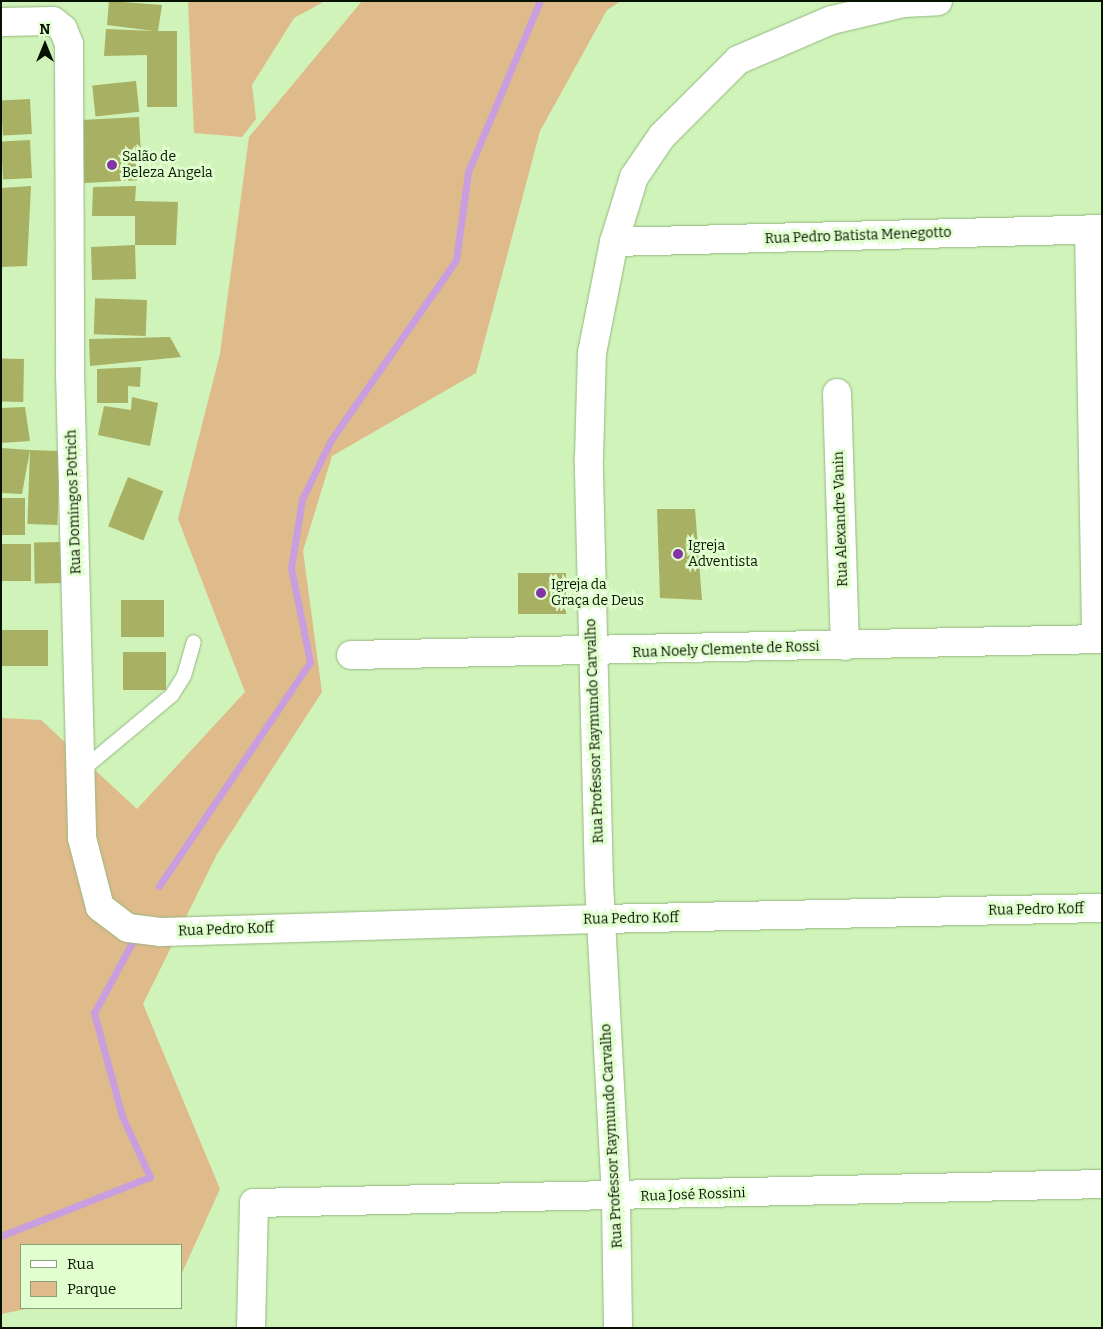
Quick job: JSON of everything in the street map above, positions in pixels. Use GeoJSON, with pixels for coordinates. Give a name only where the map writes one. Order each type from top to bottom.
{"type":"FeatureCollection","features":[{"type":"Feature","properties":{"kind":"street","name":"Rua Professor Raymundo Carvalho"},"geometry":{"type":"LineString","coordinates":[[618,1328],[616,1197],[601,920],[592,654],[592,353],[614,242],[634,177],[694,100],[738,60],[832,20],[904,3],[938,1]]}},
{"type":"Feature","properties":{"kind":"street","name":"Rua Domingos Potrich"},"geometry":{"type":"LineString","coordinates":[[1,22],[53,21],[63,29],[69,44],[70,373],[82,770],[82,838],[100,907],[128,928],[160,932]]}},
{"type":"Feature","properties":{"kind":"street","name":"Rua Pedro Batista Menegotto"},"geometry":{"type":"LineString","coordinates":[[614,242],[1095,229]]}},
{"type":"Feature","properties":{"kind":"street"},"geometry":{"type":"LineString","coordinates":[[1095,229],[1099,639]]}},
{"type":"Feature","properties":{"kind":"street","name":"Rua Alexandre Vanin"},"geometry":{"type":"LineString","coordinates":[[836,393],[846,646]]}},
{"type":"Feature","properties":{"kind":"street","name":"Rua Noely Clemente de Rossi"},"geometry":{"type":"LineString","coordinates":[[351,655],[592,654],[1099,639]]}},
{"type":"Feature","properties":{"kind":"street","name":"Rua Pedro Koff"},"geometry":{"type":"LineString","coordinates":[[160,932],[1102,908]]}},
{"type":"Feature","properties":{"kind":"street","name":"Rua José Rossini"},"geometry":{"type":"LineString","coordinates":[[251,1328],[254,1203],[616,1197],[1102,1184]]}},
{"type":"Feature","properties":{"kind":"lane"},"geometry":{"type":"LineString","coordinates":[[82,770],[172,695],[184,676],[194,642]]}},
{"type":"Feature","properties":{"kind":"green space"},"geometry":{"type":"Polygon","coordinates":[[[188,1],[325,1],[294,18],[252,85],[256,119],[242,137],[194,133],[188,1]]]}},
{"type":"Feature","properties":{"kind":"green space"},"geometry":{"type":"Polygon","coordinates":[[[362,1],[621,1],[607,10],[540,131],[476,373],[332,456],[303,551],[322,692],[217,854],[143,1004],[220,1189],[182,1273],[182,1244],[20,1244],[20,1309],[26,1309],[1,1314],[1,718],[41,720],[137,809],[245,692],[178,519],[220,354],[249,137],[362,1]]]}},
{"type":"Feature","properties":{"kind":"building"},"geometry":{"type":"Polygon","coordinates":[[[109,1],[162,5],[158,31],[177,31],[177,107],[147,107],[147,55],[104,56],[106,29],[154,31],[107,25],[109,1]]]}},
{"type":"Feature","properties":{"kind":"building"},"geometry":{"type":"Polygon","coordinates":[[[136,81],[139,112],[95,116],[92,86],[136,81]]]}},
{"type":"Feature","properties":{"kind":"building"},"geometry":{"type":"Polygon","coordinates":[[[30,99],[32,134],[3,135],[1,101],[30,99]]]}},
{"type":"Feature","properties":{"kind":"building"},"geometry":{"type":"Polygon","coordinates":[[[139,117],[142,180],[84,183],[81,120],[139,117]]]}},
{"type":"Feature","properties":{"kind":"building"},"geometry":{"type":"Polygon","coordinates":[[[30,140],[32,178],[3,179],[1,142],[30,140]]]}},
{"type":"Feature","properties":{"kind":"building"},"geometry":{"type":"Polygon","coordinates":[[[31,186],[27,266],[1,267],[1,188],[31,186]]]}},
{"type":"Feature","properties":{"kind":"building"},"geometry":{"type":"Polygon","coordinates":[[[136,186],[135,201],[178,202],[176,245],[135,245],[135,216],[92,216],[93,187],[136,186]]]}},
{"type":"Feature","properties":{"kind":"building"},"geometry":{"type":"Polygon","coordinates":[[[135,245],[136,279],[92,280],[91,247],[135,245]]]}},
{"type":"Feature","properties":{"kind":"building"},"geometry":{"type":"Polygon","coordinates":[[[95,298],[147,300],[146,336],[94,334],[95,298]]]}},
{"type":"Feature","properties":{"kind":"building"},"geometry":{"type":"Polygon","coordinates":[[[170,337],[181,357],[90,366],[89,339],[170,337]]]}},
{"type":"Feature","properties":{"kind":"building"},"geometry":{"type":"Polygon","coordinates":[[[1,359],[24,359],[23,402],[1,402],[1,359]]]}},
{"type":"Feature","properties":{"kind":"building"},"geometry":{"type":"Polygon","coordinates":[[[141,367],[140,387],[128,386],[128,403],[97,403],[97,369],[141,367]]]}},
{"type":"Feature","properties":{"kind":"building"},"geometry":{"type":"Polygon","coordinates":[[[132,397],[158,403],[150,446],[98,435],[104,406],[131,410],[132,397]]]}},
{"type":"Feature","properties":{"kind":"building"},"geometry":{"type":"Polygon","coordinates":[[[25,407],[30,441],[1,443],[1,408],[25,407]]]}},
{"type":"Feature","properties":{"kind":"building"},"geometry":{"type":"Polygon","coordinates":[[[1,448],[30,450],[22,494],[1,493],[1,448]]]}},
{"type":"Feature","properties":{"kind":"building"},"geometry":{"type":"Polygon","coordinates":[[[30,450],[60,451],[57,525],[27,524],[30,450]]]}},
{"type":"Feature","properties":{"kind":"building"},"geometry":{"type":"Polygon","coordinates":[[[128,477],[163,491],[143,540],[108,526],[128,477]]]}},
{"type":"Feature","properties":{"kind":"building"},"geometry":{"type":"Polygon","coordinates":[[[1,498],[25,498],[25,535],[1,535],[1,498]]]}},
{"type":"Feature","properties":{"kind":"building","name":"Igreja Adventista"},"geometry":{"type":"Polygon","coordinates":[[[657,509],[695,509],[702,600],[660,598],[657,509]]]}},
{"type":"Feature","properties":{"kind":"building"},"geometry":{"type":"Polygon","coordinates":[[[64,542],[65,583],[35,584],[34,543],[64,542]]]}},
{"type":"Feature","properties":{"kind":"building"},"geometry":{"type":"Polygon","coordinates":[[[1,544],[31,544],[31,581],[1,581],[1,544]]]}},
{"type":"Feature","properties":{"kind":"building","name":"Igreja da Graça de Deus"},"geometry":{"type":"Polygon","coordinates":[[[518,573],[566,573],[566,614],[518,614],[518,573]]]}},
{"type":"Feature","properties":{"kind":"building"},"geometry":{"type":"Polygon","coordinates":[[[121,600],[164,600],[164,637],[121,637],[121,600]]]}},
{"type":"Feature","properties":{"kind":"building"},"geometry":{"type":"Polygon","coordinates":[[[1,630],[48,630],[48,666],[1,666],[1,630]]]}},
{"type":"Feature","properties":{"kind":"building"},"geometry":{"type":"Polygon","coordinates":[[[123,652],[166,652],[166,690],[123,690],[123,652]]]}},
{"type":"Feature","properties":{"kind":"waterway"},"geometry":{"type":"LineString","coordinates":[[159,886],[310,662],[291,568],[302,499],[331,440],[456,260],[468,172],[540,1]]}},
{"type":"Feature","properties":{"kind":"waterway"},"geometry":{"type":"LineString","coordinates":[[1,1236],[150,1177],[122,1116],[94,1013],[134,939]]}},
{"type":"Feature","properties":{"kind":"place","name":"Salão de Beleza Angela"},"geometry":{"type":"Point","coordinates":[112,165]}},
{"type":"Feature","properties":{"kind":"place","name":"Igreja Adventista"},"geometry":{"type":"Point","coordinates":[678,554]}},
{"type":"Feature","properties":{"kind":"place","name":"Igreja da Graça de Deus"},"geometry":{"type":"Point","coordinates":[541,593]}}]}
